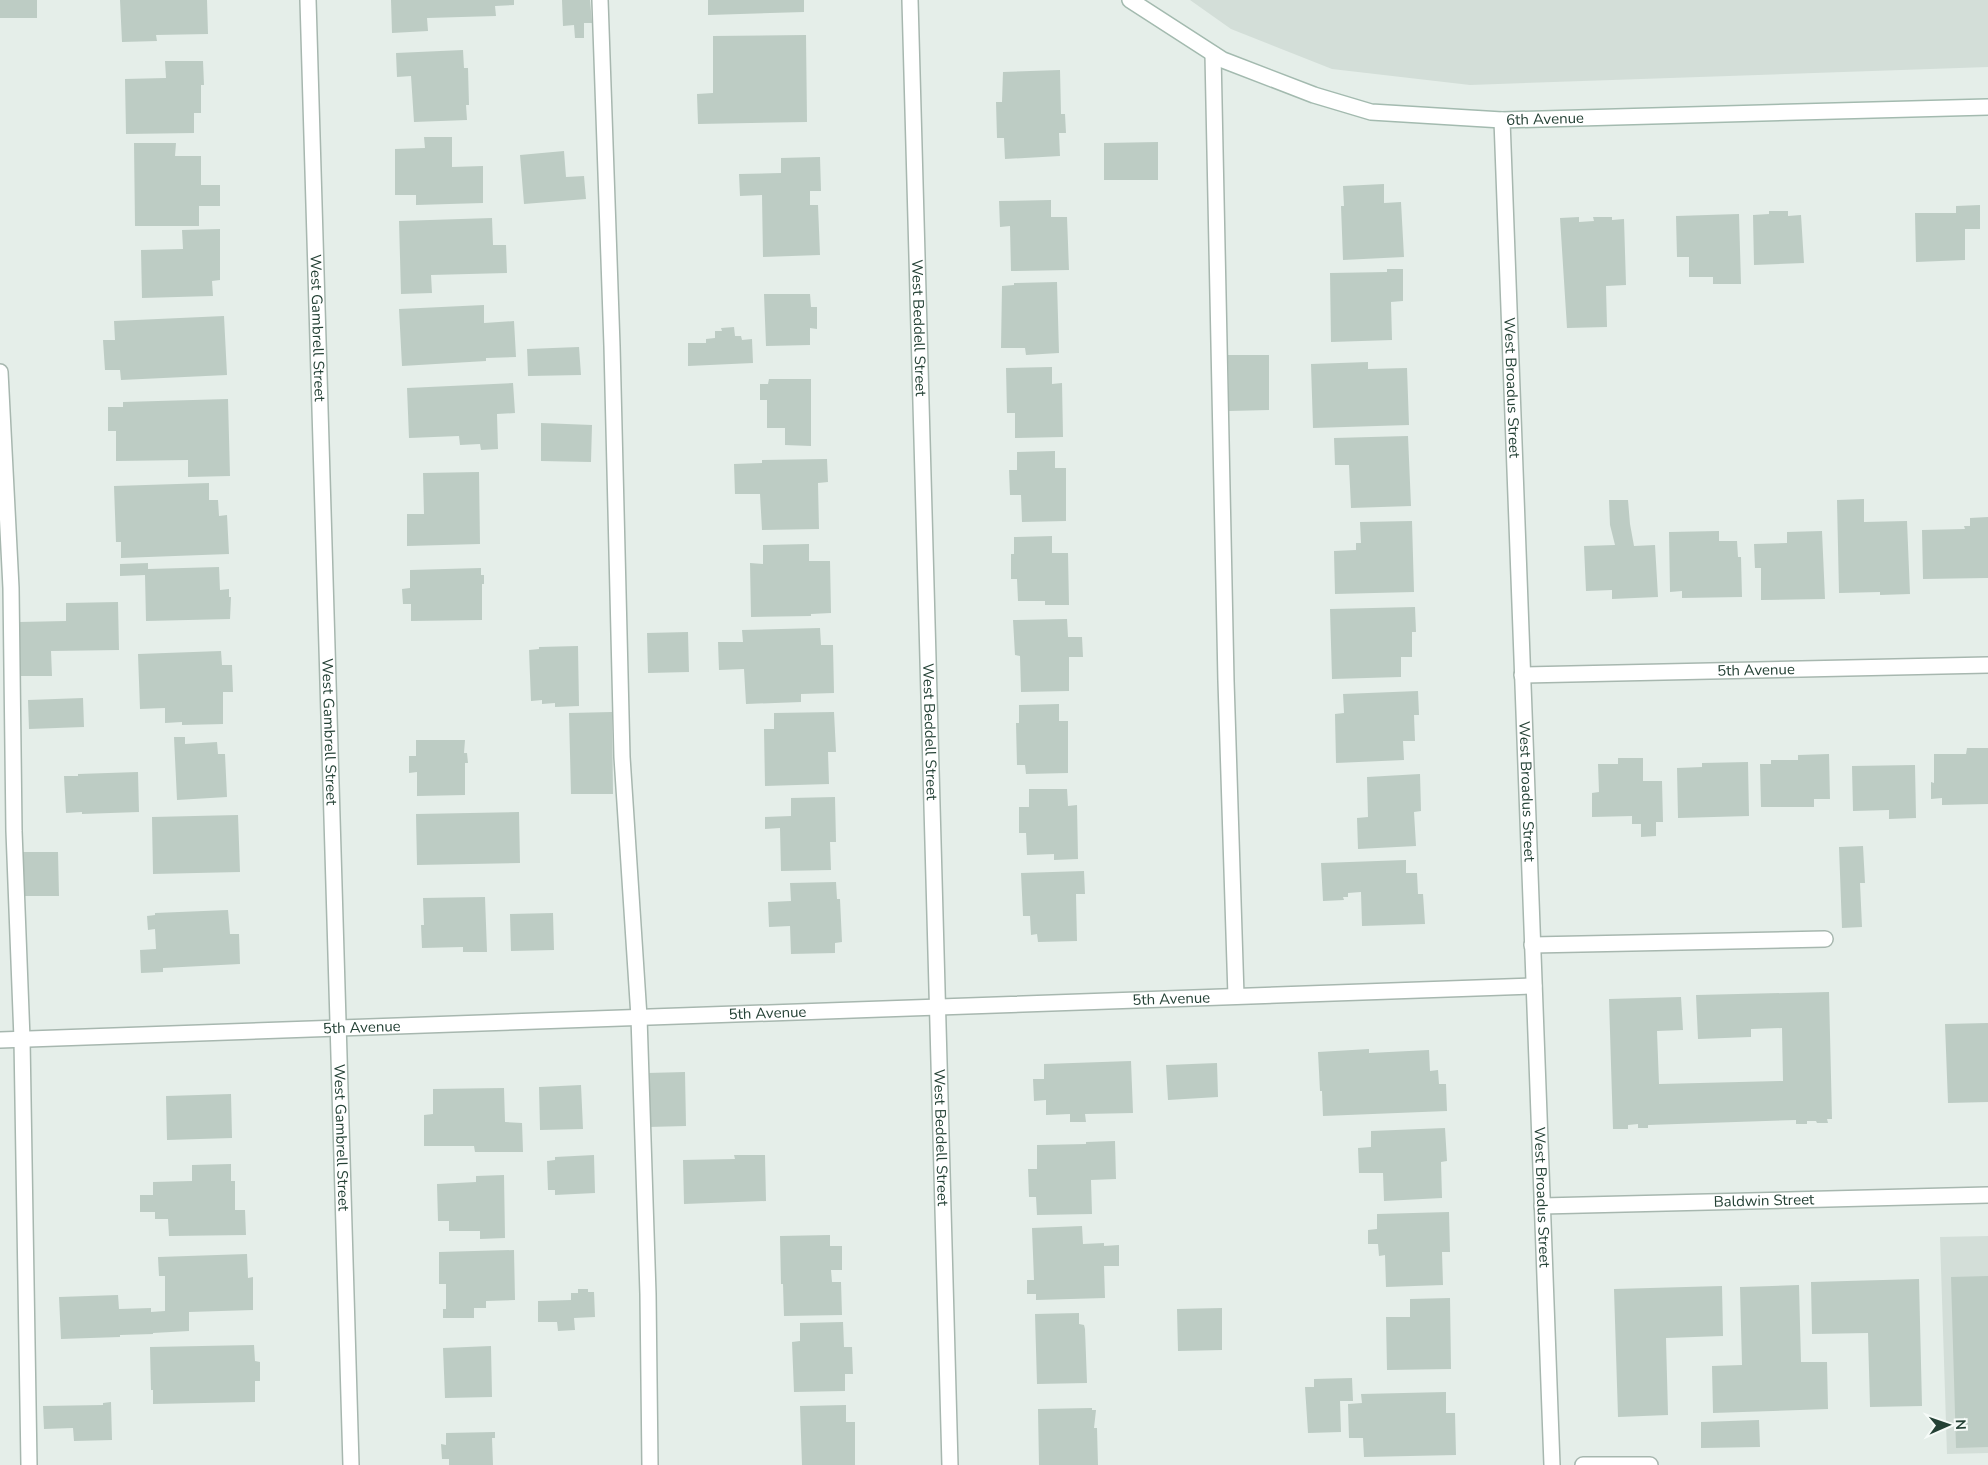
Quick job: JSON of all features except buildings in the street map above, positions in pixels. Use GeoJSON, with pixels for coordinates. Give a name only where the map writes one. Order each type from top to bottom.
{"type":"FeatureCollection","features":[{"type":"Feature","properties":{"kind":"street","name":"West Gambrell Street"},"geometry":{"type":"LineString","coordinates":[[308,0],[351,1465]]}},
{"type":"Feature","properties":{"kind":"street"},"geometry":{"type":"LineString","coordinates":[[600,0],[612,346],[622,757],[639,1017],[648,1294],[650,1465]]}},
{"type":"Feature","properties":{"kind":"street","name":"West Beddell Street"},"geometry":{"type":"LineString","coordinates":[[910,0],[950,1465]]}},
{"type":"Feature","properties":{"kind":"street","name":"6th Avenue"},"geometry":{"type":"LineString","coordinates":[[1130,0],[1223,60],[1314,95],[1371,112],[1502,120],[1988,107]]}},
{"type":"Feature","properties":{"kind":"street"},"geometry":{"type":"LineString","coordinates":[[1213,54],[1226,671],[1236,996]]}},
{"type":"Feature","properties":{"kind":"street","name":"West Broadus Street"},"geometry":{"type":"LineString","coordinates":[[1502,120],[1552,1465]]}},
{"type":"Feature","properties":{"kind":"street"},"geometry":{"type":"LineString","coordinates":[[0,372],[11,588],[14,831],[22,1039],[29,1465]]}},
{"type":"Feature","properties":{"kind":"street","name":"5th Avenue"},"geometry":{"type":"LineString","coordinates":[[1522,674],[1988,665]]}},
{"type":"Feature","properties":{"kind":"street"},"geometry":{"type":"LineString","coordinates":[[1532,945],[1825,938]]}},
{"type":"Feature","properties":{"kind":"street","name":"5th Avenue"},"geometry":{"type":"LineString","coordinates":[[0,1040],[1534,986]]}},
{"type":"Feature","properties":{"kind":"street","name":"Baldwin Street"},"geometry":{"type":"LineString","coordinates":[[1542,1206],[1988,1195]]}},
{"type":"Feature","properties":{"kind":"street"},"geometry":{"type":"LineString","coordinates":[[1583,1465],[1650,1465]]}},
{"type":"Feature","properties":{"kind":"shaded area"},"geometry":{"type":"Polygon","coordinates":[[[1190,0],[1988,0],[1988,67],[1470,85],[1332,69],[1231,29],[1190,0]]]}},
{"type":"Feature","properties":{"kind":"shaded area"},"geometry":{"type":"Polygon","coordinates":[[[1988,1236],[1988,1453],[1947,1454],[1940,1237],[1988,1236]]]}}]}
